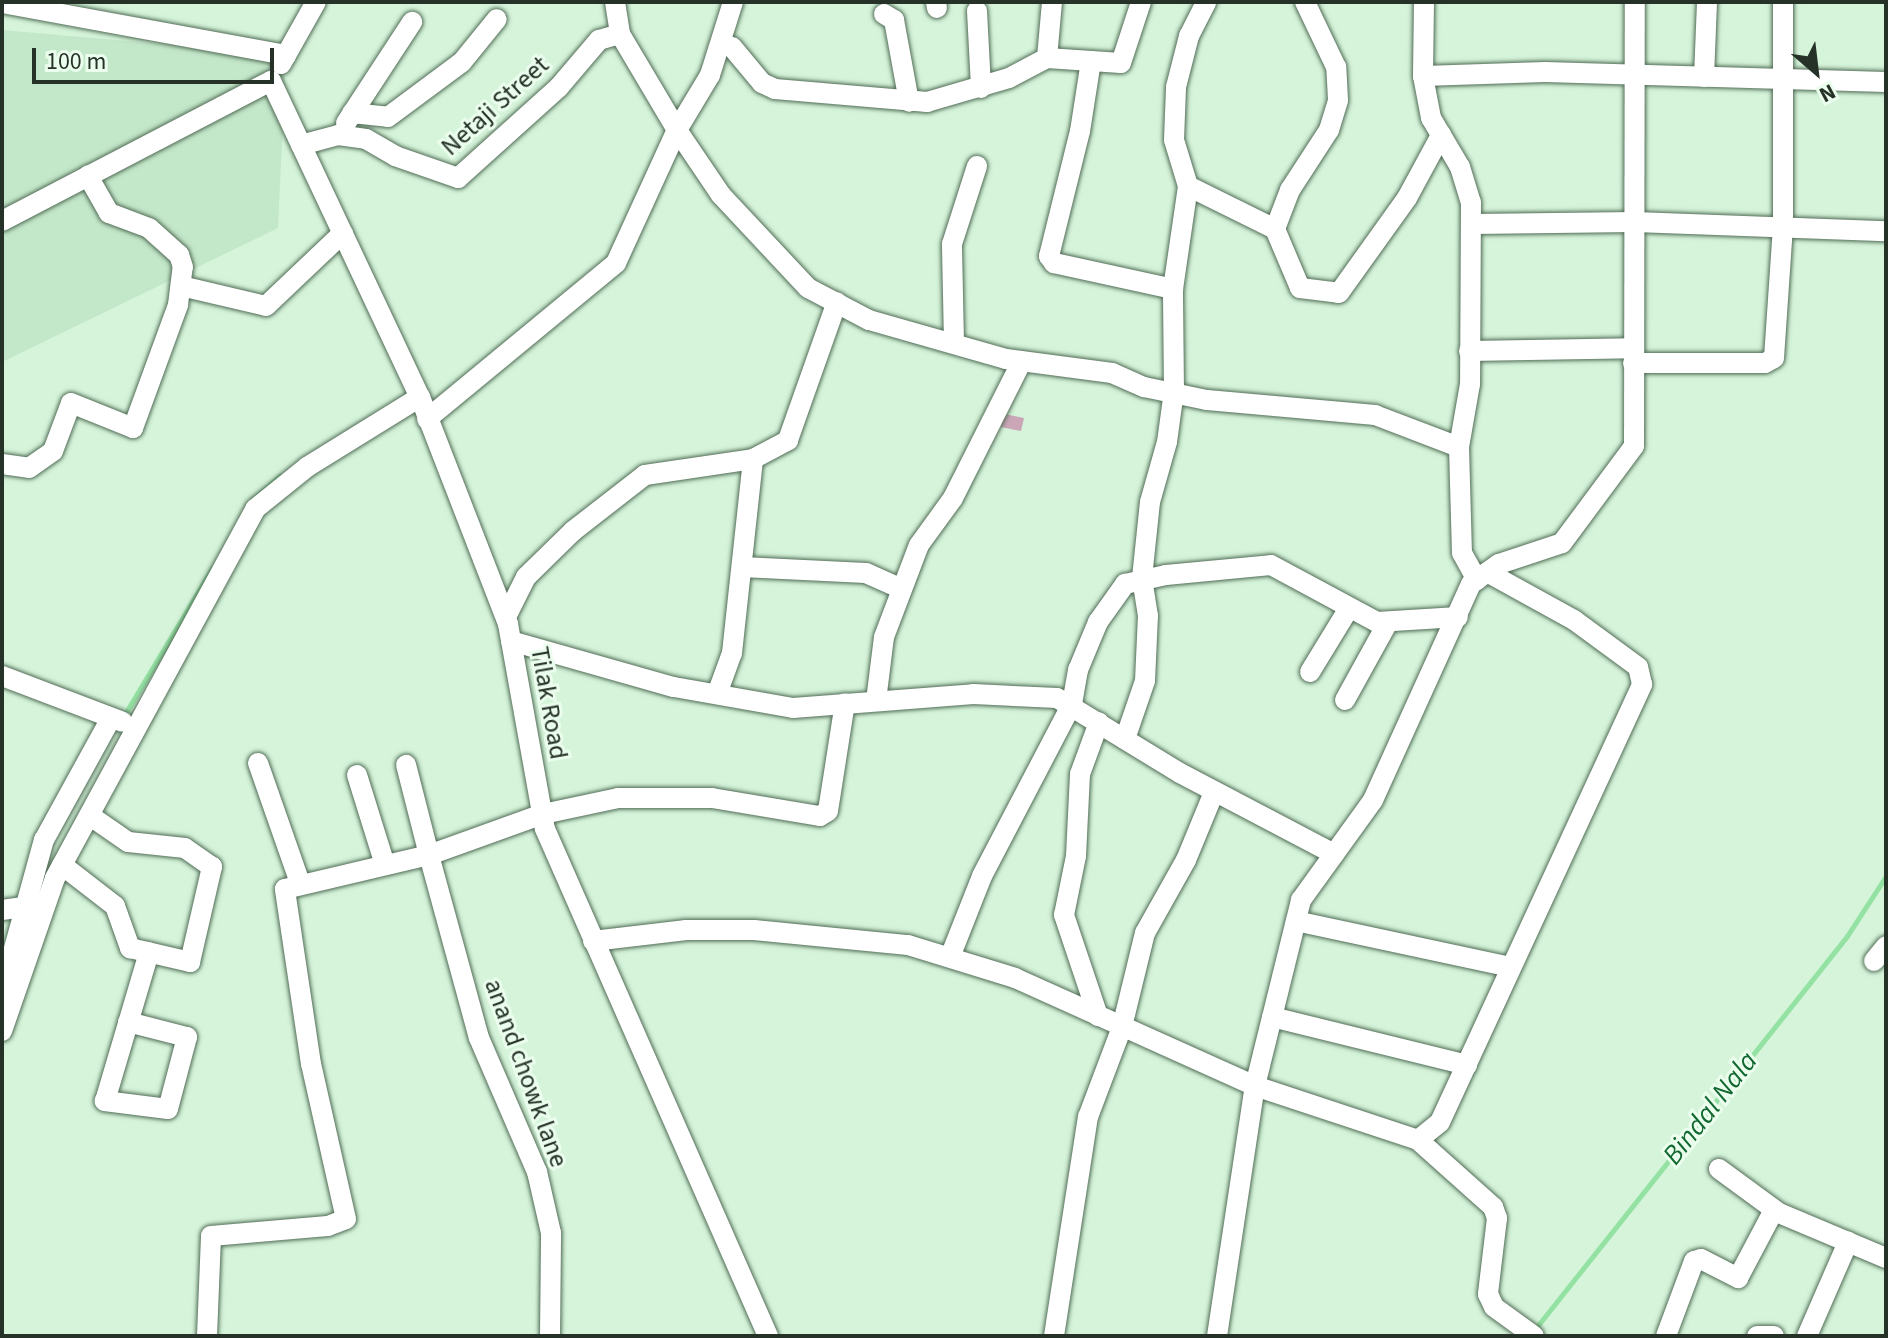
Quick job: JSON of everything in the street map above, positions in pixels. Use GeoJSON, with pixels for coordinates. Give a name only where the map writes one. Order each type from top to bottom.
{"type":"FeatureCollection","features":[{"type":"Feature","properties":{"kind":"street"},"geometry":{"type":"LineString","coordinates":[[2,221],[271,81],[316,2]]}},
{"type":"Feature","properties":{"kind":"street"},"geometry":{"type":"LineString","coordinates":[[615,2],[620,34],[680,136],[721,195],[808,288],[869,320],[1022,361],[1112,373],[1144,387],[1299,412],[1375,415],[1459,447]]}},
{"type":"Feature","properties":{"kind":"street"},"geometry":{"type":"LineString","coordinates":[[430,425],[526,333],[595,285],[624,253],[710,75],[733,2]]}},
{"type":"Feature","properties":{"kind":"street"},"geometry":{"type":"LineString","coordinates":[[680,136],[732,47],[744,2]]}},
{"type":"Feature","properties":{"kind":"street"},"geometry":{"type":"LineString","coordinates":[[1047,58],[1052,2]]}},
{"type":"Feature","properties":{"kind":"street"},"geometry":{"type":"LineString","coordinates":[[732,47],[762,83],[775,89],[909,102],[981,88],[1047,58],[1121,63],[1141,2]]}},
{"type":"Feature","properties":{"kind":"street"},"geometry":{"type":"LineString","coordinates":[[1125,739],[1145,681],[1148,616],[1142,578],[1150,502],[1167,442],[1174,391],[1173,289],[1188,186],[1174,140],[1176,87],[1189,36],[1206,2]]}},
{"type":"Feature","properties":{"kind":"street"},"geometry":{"type":"LineString","coordinates":[[1275,229],[1290,190],[1329,130],[1338,100],[1336,67],[1305,2]]}},
{"type":"Feature","properties":{"kind":"street"},"geometry":{"type":"LineString","coordinates":[[1418,1140],[1440,1122],[1636,698],[1642,674],[1574,620],[1482,576],[1462,553],[1459,447],[1470,384],[1473,224],[1468,190],[1431,118],[1423,76],[1424,2]]}},
{"type":"Feature","properties":{"kind":"street"},"geometry":{"type":"LineString","coordinates":[[1217,1336],[1255,1086],[1301,900],[1373,800],[1458,617],[1482,576],[1562,543],[1627,462],[1634,446],[1635,2]]}},
{"type":"Feature","properties":{"kind":"street"},"geometry":{"type":"LineString","coordinates":[[1704,77],[1707,2]]}},
{"type":"Feature","properties":{"kind":"street"},"geometry":{"type":"LineString","coordinates":[[1469,351],[1765,363],[1774,358],[1783,226],[1783,2]]}},
{"type":"Feature","properties":{"kind":"street"},"geometry":{"type":"LineString","coordinates":[[2,3],[286,55]]}},
{"type":"Feature","properties":{"kind":"street"},"geometry":{"type":"LineString","coordinates":[[977,11],[981,88]]}},
{"type":"Feature","properties":{"kind":"street"},"geometry":{"type":"LineString","coordinates":[[884,14],[894,20],[909,102]]}},
{"type":"Feature","properties":{"kind":"street"},"geometry":{"type":"LineString","coordinates":[[352,113],[388,117],[462,62],[497,19]]}},
{"type":"Feature","properties":{"kind":"street"},"geometry":{"type":"LineString","coordinates":[[338,135],[412,22]]}},
{"type":"Feature","properties":{"kind":"street","name":"Netaji Street"},"geometry":{"type":"LineString","coordinates":[[301,145],[338,135],[377,143],[395,156],[458,178],[559,87],[599,40],[620,34]]}},
{"type":"Feature","properties":{"kind":"street"},"geometry":{"type":"LineString","coordinates":[[1091,61],[1080,131],[1049,256],[1054,263],[1173,289]]}},
{"type":"Feature","properties":{"kind":"street"},"geometry":{"type":"LineString","coordinates":[[1423,76],[1635,74],[1886,82]]}},
{"type":"Feature","properties":{"kind":"street","name":"Tilak Road"},"geometry":{"type":"LineString","coordinates":[[271,81],[420,397],[506,617],[543,814],[593,941],[768,1336]]}},
{"type":"Feature","properties":{"kind":"street"},"geometry":{"type":"LineString","coordinates":[[1188,186],[1275,229],[1300,288],[1339,293],[1407,198],[1441,135]]}},
{"type":"Feature","properties":{"kind":"street"},"geometry":{"type":"LineString","coordinates":[[954,343],[953,235],[977,166]]}},
{"type":"Feature","properties":{"kind":"street"},"geometry":{"type":"LineString","coordinates":[[2,464],[29,468],[53,451],[71,403],[133,428],[181,286],[179,255],[149,228],[109,213],[88,176]]}},
{"type":"Feature","properties":{"kind":"street"},"geometry":{"type":"LineString","coordinates":[[1473,224],[1635,222],[1886,231]]}},
{"type":"Feature","properties":{"kind":"street"},"geometry":{"type":"LineString","coordinates":[[181,286],[266,306],[343,233]]}},
{"type":"Feature","properties":{"kind":"street"},"geometry":{"type":"LineString","coordinates":[[506,617],[526,577],[573,531],[645,475],[753,459],[788,440],[837,302]]}},
{"type":"Feature","properties":{"kind":"street"},"geometry":{"type":"LineString","coordinates":[[876,701],[884,637],[919,545],[953,498],[1022,361]]}},
{"type":"Feature","properties":{"kind":"street"},"geometry":{"type":"LineString","coordinates":[[2,992],[36,905],[62,865],[138,728],[255,509],[307,467],[420,397]]}},
{"type":"Feature","properties":{"kind":"street"},"geometry":{"type":"LineString","coordinates":[[717,694],[732,653],[753,459]]}},
{"type":"Feature","properties":{"kind":"street"},"geometry":{"type":"LineString","coordinates":[[950,957],[982,876],[1072,704],[1078,670],[1098,622],[1113,596],[1142,578],[1271,565],[1349,608],[1388,622],[1458,617]]}},
{"type":"Feature","properties":{"kind":"street"},"geometry":{"type":"LineString","coordinates":[[742,567],[866,573],[902,589]]}},
{"type":"Feature","properties":{"kind":"street"},"geometry":{"type":"LineString","coordinates":[[1310,672],[1349,608]]}},
{"type":"Feature","properties":{"kind":"street"},"geometry":{"type":"LineString","coordinates":[[1345,700],[1388,622]]}},
{"type":"Feature","properties":{"kind":"street"},"geometry":{"type":"LineString","coordinates":[[511,641],[717,694],[793,708],[973,694],[1057,698],[1072,704],[1214,792],[1334,854]]}},
{"type":"Feature","properties":{"kind":"street"},"geometry":{"type":"LineString","coordinates":[[2,676],[138,728]]}},
{"type":"Feature","properties":{"kind":"street"},"geometry":{"type":"LineString","coordinates":[[207,1336],[211,1236],[328,1226],[346,1219],[311,1064],[285,889],[429,855],[543,814],[618,798],[712,798],[820,816],[828,811],[845,703]]}},
{"type":"Feature","properties":{"kind":"street"},"geometry":{"type":"LineString","coordinates":[[2,1031],[36,905],[44,840],[111,718]]}},
{"type":"Feature","properties":{"kind":"street"},"geometry":{"type":"LineString","coordinates":[[1098,1016],[1064,915],[1076,856],[1080,774],[1099,722]]}},
{"type":"Feature","properties":{"kind":"street"},"geometry":{"type":"LineString","coordinates":[[258,763],[300,883]]}},
{"type":"Feature","properties":{"kind":"street","name":"anand chowk lane"},"geometry":{"type":"LineString","coordinates":[[406,765],[479,1038],[537,1172],[551,1233],[550,1336]]}},
{"type":"Feature","properties":{"kind":"street"},"geometry":{"type":"LineString","coordinates":[[357,775],[385,865]]}},
{"type":"Feature","properties":{"kind":"street"},"geometry":{"type":"LineString","coordinates":[[1054,1336],[1088,1117],[1122,1027],[1145,933],[1186,860],[1214,792]]}},
{"type":"Feature","properties":{"kind":"street"},"geometry":{"type":"LineString","coordinates":[[62,865],[115,906],[130,948],[190,962],[212,867],[185,848],[128,842],[89,815]]}},
{"type":"Feature","properties":{"kind":"street"},"geometry":{"type":"LineString","coordinates":[[2,910],[36,905]]}},
{"type":"Feature","properties":{"kind":"street"},"geometry":{"type":"LineString","coordinates":[[1296,921],[1510,967]]}},
{"type":"Feature","properties":{"kind":"street"},"geometry":{"type":"LineString","coordinates":[[593,941],[686,930],[754,930],[908,945],[1015,978],[1255,1086],[1418,1140],[1493,1207],[1497,1218],[1488,1294],[1494,1307],[1534,1336]]}},
{"type":"Feature","properties":{"kind":"street"},"geometry":{"type":"LineString","coordinates":[[128,1022],[187,1037],[168,1109],[105,1101],[128,1022],[149,952]]}},
{"type":"Feature","properties":{"kind":"street"},"geometry":{"type":"LineString","coordinates":[[1272,1017],[1467,1065]]}},
{"type":"Feature","properties":{"kind":"street"},"geometry":{"type":"LineString","coordinates":[[1719,1169],[1774,1210],[1886,1258]]}},
{"type":"Feature","properties":{"kind":"street"},"geometry":{"type":"LineString","coordinates":[[1666,1336],[1694,1261],[1701,1259],[1738,1278],[1774,1210]]}},
{"type":"Feature","properties":{"kind":"street"},"geometry":{"type":"LineString","coordinates":[[1807,1336],[1848,1242]]}},
{"type":"Feature","properties":{"kind":"street"},"geometry":{"type":"LineString","coordinates":[[1757,1336],[1774,1336]]}},
{"type":"Feature","properties":{"kind":"shaded area"},"geometry":{"type":"Polygon","coordinates":[[[2,30],[286,55],[278,228],[2,362],[2,30]]]}},
{"type":"Feature","properties":{"kind":"building"},"geometry":{"type":"Polygon","coordinates":[[[1004,414],[1024,418],[1021,431],[1001,427],[1004,414]]]}},
{"type":"Feature","properties":{"kind":"waterway"},"geometry":{"type":"LineString","coordinates":[[252,500],[280,476]]}},
{"type":"Feature","properties":{"kind":"waterway"},"geometry":{"type":"LineString","coordinates":[[123,717],[212,568]]}},
{"type":"Feature","properties":{"kind":"waterway","name":"Bindal Nala"},"geometry":{"type":"LineString","coordinates":[[1535,1329],[1847,936],[1886,876]]}}]}
